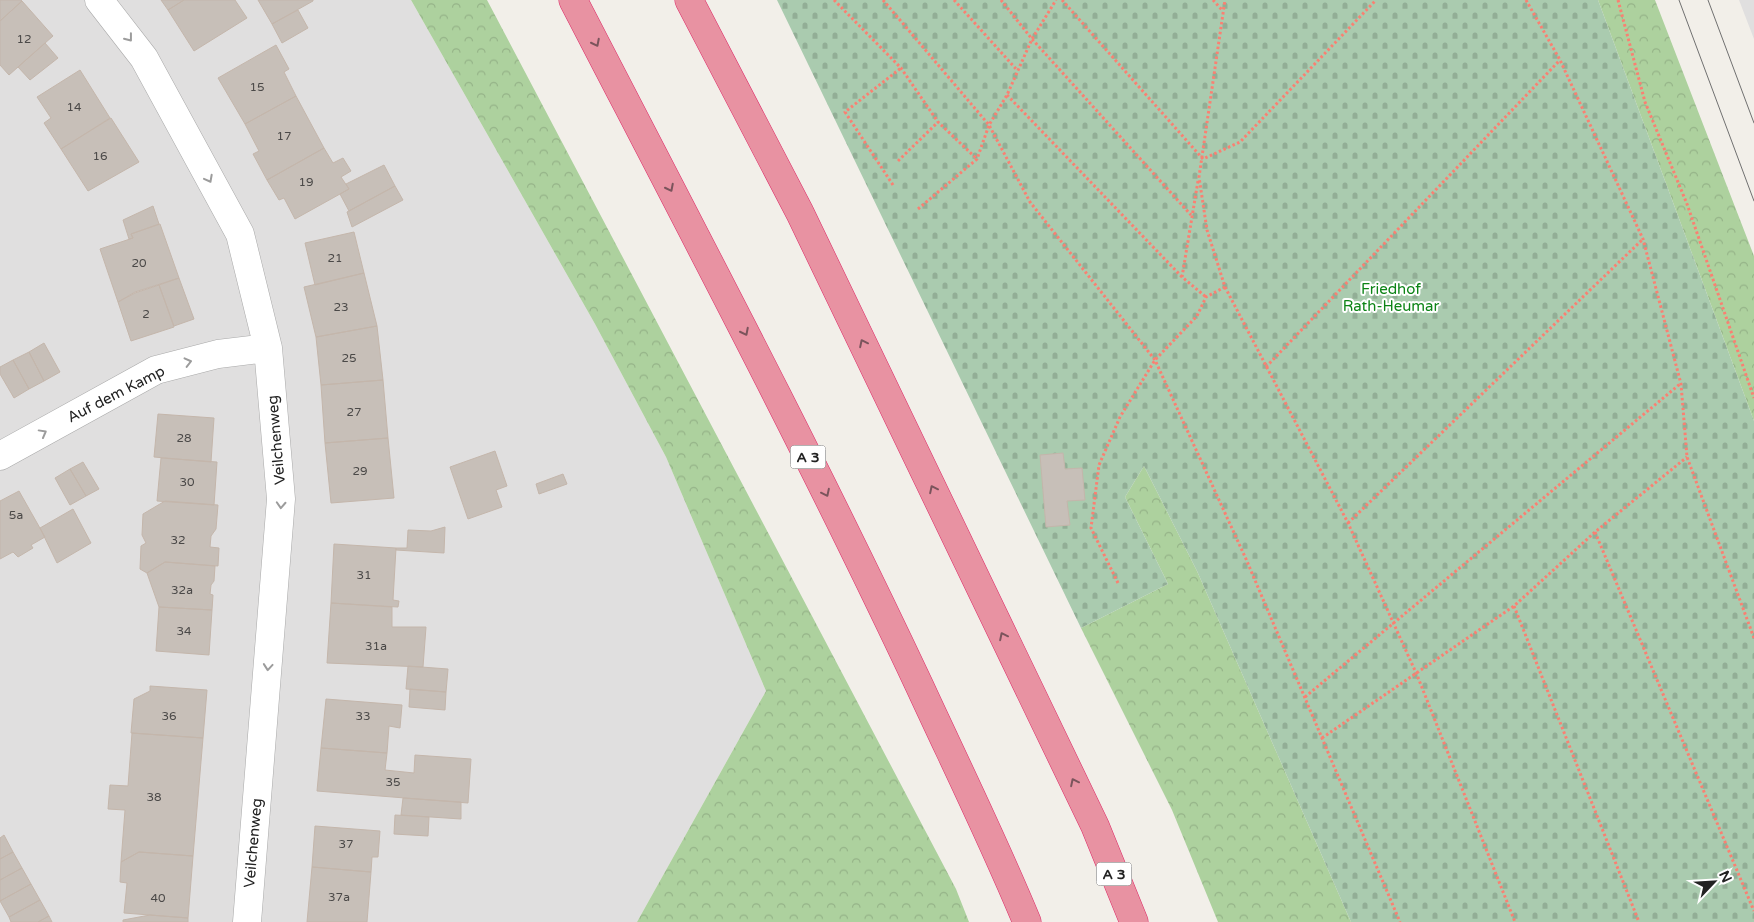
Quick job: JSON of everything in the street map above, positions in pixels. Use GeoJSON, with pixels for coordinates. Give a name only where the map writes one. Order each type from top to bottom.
{"type":"FeatureCollection","features":[{"type":"Feature","properties":{"kind":"highway","name":"A 3"},"geometry":{"type":"LineString","coordinates":[[573,0],[766,372],[888,618],[1005,868],[1027,922]]}},
{"type":"Feature","properties":{"kind":"highway","name":"A 3"},"geometry":{"type":"LineString","coordinates":[[689,0],[800,213],[1095,826],[1134,922]]}},
{"type":"Feature","properties":{"kind":"street","name":"Veilchenweg"},"geometry":{"type":"LineString","coordinates":[[99,0],[144,58],[240,234],[268,348],[281,499],[247,922]]}},
{"type":"Feature","properties":{"kind":"street","name":"Auf dem Kamp"},"geometry":{"type":"LineString","coordinates":[[0,456],[156,370],[218,354],[268,348]]}},
{"type":"Feature","properties":{"kind":"path"},"geometry":{"type":"LineString","coordinates":[[834,0],[901,68],[938,122],[977,159]]}},
{"type":"Feature","properties":{"kind":"path"},"geometry":{"type":"LineString","coordinates":[[883,0],[989,125],[1030,202],[1155,360],[1246,558],[1400,922]]}},
{"type":"Feature","properties":{"kind":"path"},"geometry":{"type":"LineString","coordinates":[[954,0],[1017,70]]}},
{"type":"Feature","properties":{"kind":"path"},"geometry":{"type":"LineString","coordinates":[[1001,0],[1032,40],[1191,214]]}},
{"type":"Feature","properties":{"kind":"path"},"geometry":{"type":"LineString","coordinates":[[918,209],[977,159],[989,125],[1007,95],[1032,40],[1056,0]]}},
{"type":"Feature","properties":{"kind":"path"},"geometry":{"type":"LineString","coordinates":[[1062,0],[1203,159]]}},
{"type":"Feature","properties":{"kind":"path"},"geometry":{"type":"LineString","coordinates":[[1213,0],[1223,11]]}},
{"type":"Feature","properties":{"kind":"path"},"geometry":{"type":"LineString","coordinates":[[1182,277],[1191,214],[1203,159],[1225,0]]}},
{"type":"Feature","properties":{"kind":"path"},"geometry":{"type":"LineString","coordinates":[[1203,159],[1240,142],[1376,0]]}},
{"type":"Feature","properties":{"kind":"path"},"geometry":{"type":"LineString","coordinates":[[1526,0],[1560,60],[1642,239],[1681,384],[1687,457],[1754,638]]}},
{"type":"Feature","properties":{"kind":"path"},"geometry":{"type":"LineString","coordinates":[[1618,0],[1645,102],[1687,204],[1754,398]]}},
{"type":"Feature","properties":{"kind":"path"},"geometry":{"type":"LineString","coordinates":[[1266,367],[1560,60]]}},
{"type":"Feature","properties":{"kind":"path"},"geometry":{"type":"LineString","coordinates":[[893,185],[845,112],[901,68]]}},
{"type":"Feature","properties":{"kind":"path"},"geometry":{"type":"LineString","coordinates":[[1007,95],[1182,277],[1206,297]]}},
{"type":"Feature","properties":{"kind":"path"},"geometry":{"type":"LineString","coordinates":[[898,161],[938,122]]}},
{"type":"Feature","properties":{"kind":"path"},"geometry":{"type":"LineString","coordinates":[[1199,177],[1208,230],[1225,287],[1348,523],[1417,675],[1515,922]]}},
{"type":"Feature","properties":{"kind":"path"},"geometry":{"type":"LineString","coordinates":[[1348,523],[1642,239]]}},
{"type":"Feature","properties":{"kind":"path"},"geometry":{"type":"LineString","coordinates":[[1118,583],[1091,528],[1098,465],[1120,416],[1155,360],[1197,316],[1206,297],[1225,287]]}},
{"type":"Feature","properties":{"kind":"path"},"geometry":{"type":"LineString","coordinates":[[1305,697],[1681,384]]}},
{"type":"Feature","properties":{"kind":"path"},"geometry":{"type":"LineString","coordinates":[[1322,738],[1417,675],[1514,606],[1595,532],[1687,457]]}},
{"type":"Feature","properties":{"kind":"path"},"geometry":{"type":"LineString","coordinates":[[1595,532],[1754,911]]}},
{"type":"Feature","properties":{"kind":"path"},"geometry":{"type":"LineString","coordinates":[[1514,606],[1639,922]]}},
{"type":"Feature","properties":{"kind":"shaded area"},"geometry":{"type":"Polygon","coordinates":[[[0,0],[411,0],[595,324],[666,457],[766,691],[637,922],[0,922],[0,0]]]}},
{"type":"Feature","properties":{"kind":"shaded area"},"geometry":{"type":"Polygon","coordinates":[[[1739,0],[1754,0],[1754,39],[1739,0]]]}},
{"type":"Feature","properties":{"kind":"green space"},"geometry":{"type":"Polygon","coordinates":[[[411,0],[487,0],[956,889],[969,922],[637,922],[766,691],[666,457],[595,324],[411,0]]]}},
{"type":"Feature","properties":{"kind":"green space","name":"Friedhof Rath-Heumar"},"geometry":{"type":"Polygon","coordinates":[[[777,0],[1598,0],[1754,421],[1754,922],[1351,922],[1197,571],[1144,466],[1125,497],[1168,584],[1081,628],[777,0]]]}},
{"type":"Feature","properties":{"kind":"green space"},"geometry":{"type":"Polygon","coordinates":[[[1598,0],[1655,0],[1754,256],[1754,421],[1598,0]]]}},
{"type":"Feature","properties":{"kind":"green space"},"geometry":{"type":"Polygon","coordinates":[[[1144,466],[1197,571],[1351,922],[1218,922],[1172,810],[1081,628],[1168,584],[1125,497],[1144,466]]]}},
{"type":"Feature","properties":{"kind":"building"},"geometry":{"type":"Polygon","coordinates":[[[0,0],[21,0],[22,1],[0,21],[0,0]]]}},
{"type":"Feature","properties":{"kind":"building"},"geometry":{"type":"Polygon","coordinates":[[[161,0],[184,0],[168,10],[161,0]]]}},
{"type":"Feature","properties":{"kind":"building"},"geometry":{"type":"Polygon","coordinates":[[[184,0],[235,0],[247,18],[194,51],[168,10],[184,0]]]}},
{"type":"Feature","properties":{"kind":"building"},"geometry":{"type":"Polygon","coordinates":[[[258,0],[313,0],[313,1],[272,24],[258,0]]]}},
{"type":"Feature","properties":{"kind":"building"},"geometry":{"type":"Polygon","coordinates":[[[22,1],[53,36],[9,75],[0,65],[0,21],[22,1]]]}},
{"type":"Feature","properties":{"kind":"building"},"geometry":{"type":"Polygon","coordinates":[[[298,10],[308,28],[282,43],[272,24],[298,10]]]}},
{"type":"Feature","properties":{"kind":"building"},"geometry":{"type":"Polygon","coordinates":[[[45,43],[58,58],[30,80],[18,67],[45,43]]]}},
{"type":"Feature","properties":{"kind":"building"},"geometry":{"type":"Polygon","coordinates":[[[276,45],[289,69],[284,72],[296,96],[245,124],[218,78],[276,45]]]}},
{"type":"Feature","properties":{"kind":"building"},"geometry":{"type":"Polygon","coordinates":[[[80,70],[110,118],[61,149],[44,123],[51,118],[37,97],[80,70]]]}},
{"type":"Feature","properties":{"kind":"building"},"geometry":{"type":"Polygon","coordinates":[[[296,96],[324,148],[267,180],[253,154],[259,151],[245,124],[296,96]]]}},
{"type":"Feature","properties":{"kind":"building"},"geometry":{"type":"Polygon","coordinates":[[[111,118],[139,162],[88,191],[61,149],[111,118]]]}},
{"type":"Feature","properties":{"kind":"building"},"geometry":{"type":"Polygon","coordinates":[[[324,148],[333,163],[343,158],[351,171],[341,177],[349,189],[295,219],[284,198],[279,200],[267,180],[324,148]]]}},
{"type":"Feature","properties":{"kind":"building"},"geometry":{"type":"Polygon","coordinates":[[[384,165],[395,186],[349,211],[340,194],[349,189],[346,184],[384,165]]]}},
{"type":"Feature","properties":{"kind":"building"},"geometry":{"type":"Polygon","coordinates":[[[395,186],[403,200],[352,227],[347,212],[395,186]]]}},
{"type":"Feature","properties":{"kind":"building"},"geometry":{"type":"Polygon","coordinates":[[[153,206],[159,224],[131,234],[133,238],[129,239],[123,220],[153,206]]]}},
{"type":"Feature","properties":{"kind":"building"},"geometry":{"type":"Polygon","coordinates":[[[160,224],[179,278],[135,292],[118,302],[100,249],[133,238],[131,234],[160,224]]]}},
{"type":"Feature","properties":{"kind":"building"},"geometry":{"type":"Polygon","coordinates":[[[354,232],[364,273],[315,285],[305,243],[354,232]]]}},
{"type":"Feature","properties":{"kind":"building"},"geometry":{"type":"Polygon","coordinates":[[[364,273],[377,326],[316,337],[304,287],[364,273]]]}},
{"type":"Feature","properties":{"kind":"building"},"geometry":{"type":"Polygon","coordinates":[[[179,278],[194,319],[174,326],[159,285],[179,278]]]}},
{"type":"Feature","properties":{"kind":"building"},"geometry":{"type":"Polygon","coordinates":[[[159,285],[174,327],[131,341],[118,302],[135,293],[159,285]]]}},
{"type":"Feature","properties":{"kind":"building"},"geometry":{"type":"Polygon","coordinates":[[[377,326],[383,380],[321,385],[316,337],[377,326]]]}},
{"type":"Feature","properties":{"kind":"building"},"geometry":{"type":"Polygon","coordinates":[[[44,343],[60,372],[44,381],[29,352],[44,343]]]}},
{"type":"Feature","properties":{"kind":"building"},"geometry":{"type":"Polygon","coordinates":[[[29,352],[44,381],[29,389],[13,360],[29,352]]]}},
{"type":"Feature","properties":{"kind":"building"},"geometry":{"type":"Polygon","coordinates":[[[13,360],[29,389],[14,398],[0,374],[0,367],[13,360]]]}},
{"type":"Feature","properties":{"kind":"building"},"geometry":{"type":"Polygon","coordinates":[[[383,380],[388,438],[325,443],[321,385],[383,380]]]}},
{"type":"Feature","properties":{"kind":"building"},"geometry":{"type":"Polygon","coordinates":[[[158,414],[214,418],[211,462],[154,457],[158,414]]]}},
{"type":"Feature","properties":{"kind":"building"},"geometry":{"type":"Polygon","coordinates":[[[388,438],[394,498],[331,503],[325,443],[388,438]]]}},
{"type":"Feature","properties":{"kind":"building"},"geometry":{"type":"Polygon","coordinates":[[[495,451],[507,486],[496,490],[502,507],[468,519],[450,467],[495,451]]]}},
{"type":"Feature","properties":{"kind":"building"},"geometry":{"type":"Polygon","coordinates":[[[1063,453],[1065,469],[1082,468],[1085,500],[1067,501],[1070,525],[1046,527],[1040,455],[1063,453]]]}},
{"type":"Feature","properties":{"kind":"building"},"geometry":{"type":"Polygon","coordinates":[[[161,458],[217,462],[214,505],[157,501],[161,458]]]}},
{"type":"Feature","properties":{"kind":"building"},"geometry":{"type":"Polygon","coordinates":[[[83,462],[99,489],[86,496],[70,469],[83,462]]]}},
{"type":"Feature","properties":{"kind":"building"},"geometry":{"type":"Polygon","coordinates":[[[70,469],[86,496],[70,505],[55,478],[70,469]]]}},
{"type":"Feature","properties":{"kind":"building"},"geometry":{"type":"Polygon","coordinates":[[[563,474],[567,484],[539,494],[536,484],[563,474]]]}},
{"type":"Feature","properties":{"kind":"building"},"geometry":{"type":"Polygon","coordinates":[[[19,491],[45,537],[31,545],[33,548],[18,557],[13,552],[0,559],[0,501],[19,491]]]}},
{"type":"Feature","properties":{"kind":"building"},"geometry":{"type":"Polygon","coordinates":[[[165,501],[218,505],[216,529],[211,536],[210,547],[219,548],[218,566],[165,562],[147,573],[140,569],[141,546],[146,543],[142,535],[143,514],[165,501]]]}},
{"type":"Feature","properties":{"kind":"building"},"geometry":{"type":"Polygon","coordinates":[[[73,509],[91,543],[57,563],[40,528],[73,509]]]}},
{"type":"Feature","properties":{"kind":"building"},"geometry":{"type":"Polygon","coordinates":[[[445,527],[444,553],[396,550],[396,548],[407,548],[408,530],[431,531],[445,527]]]}},
{"type":"Feature","properties":{"kind":"building"},"geometry":{"type":"Polygon","coordinates":[[[334,544],[396,548],[393,600],[399,601],[398,607],[331,603],[334,544]]]}},
{"type":"Feature","properties":{"kind":"building"},"geometry":{"type":"Polygon","coordinates":[[[165,562],[215,566],[214,581],[211,585],[210,594],[213,595],[212,610],[159,607],[147,573],[165,562]]]}},
{"type":"Feature","properties":{"kind":"building"},"geometry":{"type":"Polygon","coordinates":[[[331,603],[392,607],[392,627],[426,627],[423,667],[327,663],[331,603]]]}},
{"type":"Feature","properties":{"kind":"building"},"geometry":{"type":"Polygon","coordinates":[[[159,607],[212,610],[209,655],[156,651],[159,607]]]}},
{"type":"Feature","properties":{"kind":"building"},"geometry":{"type":"Polygon","coordinates":[[[408,666],[448,669],[446,692],[406,689],[408,666]]]}},
{"type":"Feature","properties":{"kind":"building"},"geometry":{"type":"Polygon","coordinates":[[[150,686],[207,690],[203,738],[131,733],[134,699],[150,691],[150,686]]]}},
{"type":"Feature","properties":{"kind":"building"},"geometry":{"type":"Polygon","coordinates":[[[410,689],[446,692],[445,710],[409,707],[410,689]]]}},
{"type":"Feature","properties":{"kind":"building"},"geometry":{"type":"Polygon","coordinates":[[[326,699],[402,705],[400,728],[389,726],[387,753],[321,748],[326,699]]]}},
{"type":"Feature","properties":{"kind":"building"},"geometry":{"type":"Polygon","coordinates":[[[132,733],[203,738],[193,856],[139,852],[121,862],[125,810],[108,809],[110,785],[128,786],[132,733]]]}},
{"type":"Feature","properties":{"kind":"building"},"geometry":{"type":"Polygon","coordinates":[[[321,748],[387,753],[385,770],[414,773],[415,755],[471,759],[468,803],[317,791],[321,748]]]}},
{"type":"Feature","properties":{"kind":"building"},"geometry":{"type":"Polygon","coordinates":[[[403,798],[461,802],[461,819],[401,815],[403,798]]]}},
{"type":"Feature","properties":{"kind":"building"},"geometry":{"type":"Polygon","coordinates":[[[395,815],[429,817],[428,836],[394,834],[395,815]]]}},
{"type":"Feature","properties":{"kind":"building"},"geometry":{"type":"Polygon","coordinates":[[[315,826],[380,831],[378,857],[372,857],[371,872],[312,867],[315,826]]]}},
{"type":"Feature","properties":{"kind":"building"},"geometry":{"type":"Polygon","coordinates":[[[4,835],[13,852],[0,859],[0,838],[4,835]]]}},
{"type":"Feature","properties":{"kind":"building"},"geometry":{"type":"Polygon","coordinates":[[[13,852],[22,868],[0,880],[0,859],[13,852]]]}},
{"type":"Feature","properties":{"kind":"building"},"geometry":{"type":"Polygon","coordinates":[[[139,852],[193,856],[188,918],[124,913],[127,883],[120,882],[121,862],[139,852]]]}},
{"type":"Feature","properties":{"kind":"building"},"geometry":{"type":"Polygon","coordinates":[[[312,867],[371,872],[367,922],[307,922],[312,867]]]}},
{"type":"Feature","properties":{"kind":"building"},"geometry":{"type":"Polygon","coordinates":[[[22,868],[31,884],[0,901],[0,880],[22,868]]]}},
{"type":"Feature","properties":{"kind":"building"},"geometry":{"type":"Polygon","coordinates":[[[31,884],[40,900],[9,917],[0,901],[31,884]]]}},
{"type":"Feature","properties":{"kind":"building"},"geometry":{"type":"Polygon","coordinates":[[[40,900],[49,916],[38,922],[11,922],[9,917],[40,900]]]}},
{"type":"Feature","properties":{"kind":"building"},"geometry":{"type":"Polygon","coordinates":[[[150,915],[188,918],[188,922],[123,922],[123,920],[150,915]]]}},
{"type":"Feature","properties":{"kind":"building"},"geometry":{"type":"Polygon","coordinates":[[[49,916],[52,922],[38,922],[49,916]]]}},
{"type":"Feature","properties":{"kind":"tram line"},"geometry":{"type":"LineString","coordinates":[[1679,0],[1754,201]]}},
{"type":"Feature","properties":{"kind":"tram line"},"geometry":{"type":"LineString","coordinates":[[1708,0],[1754,123]]}}]}
